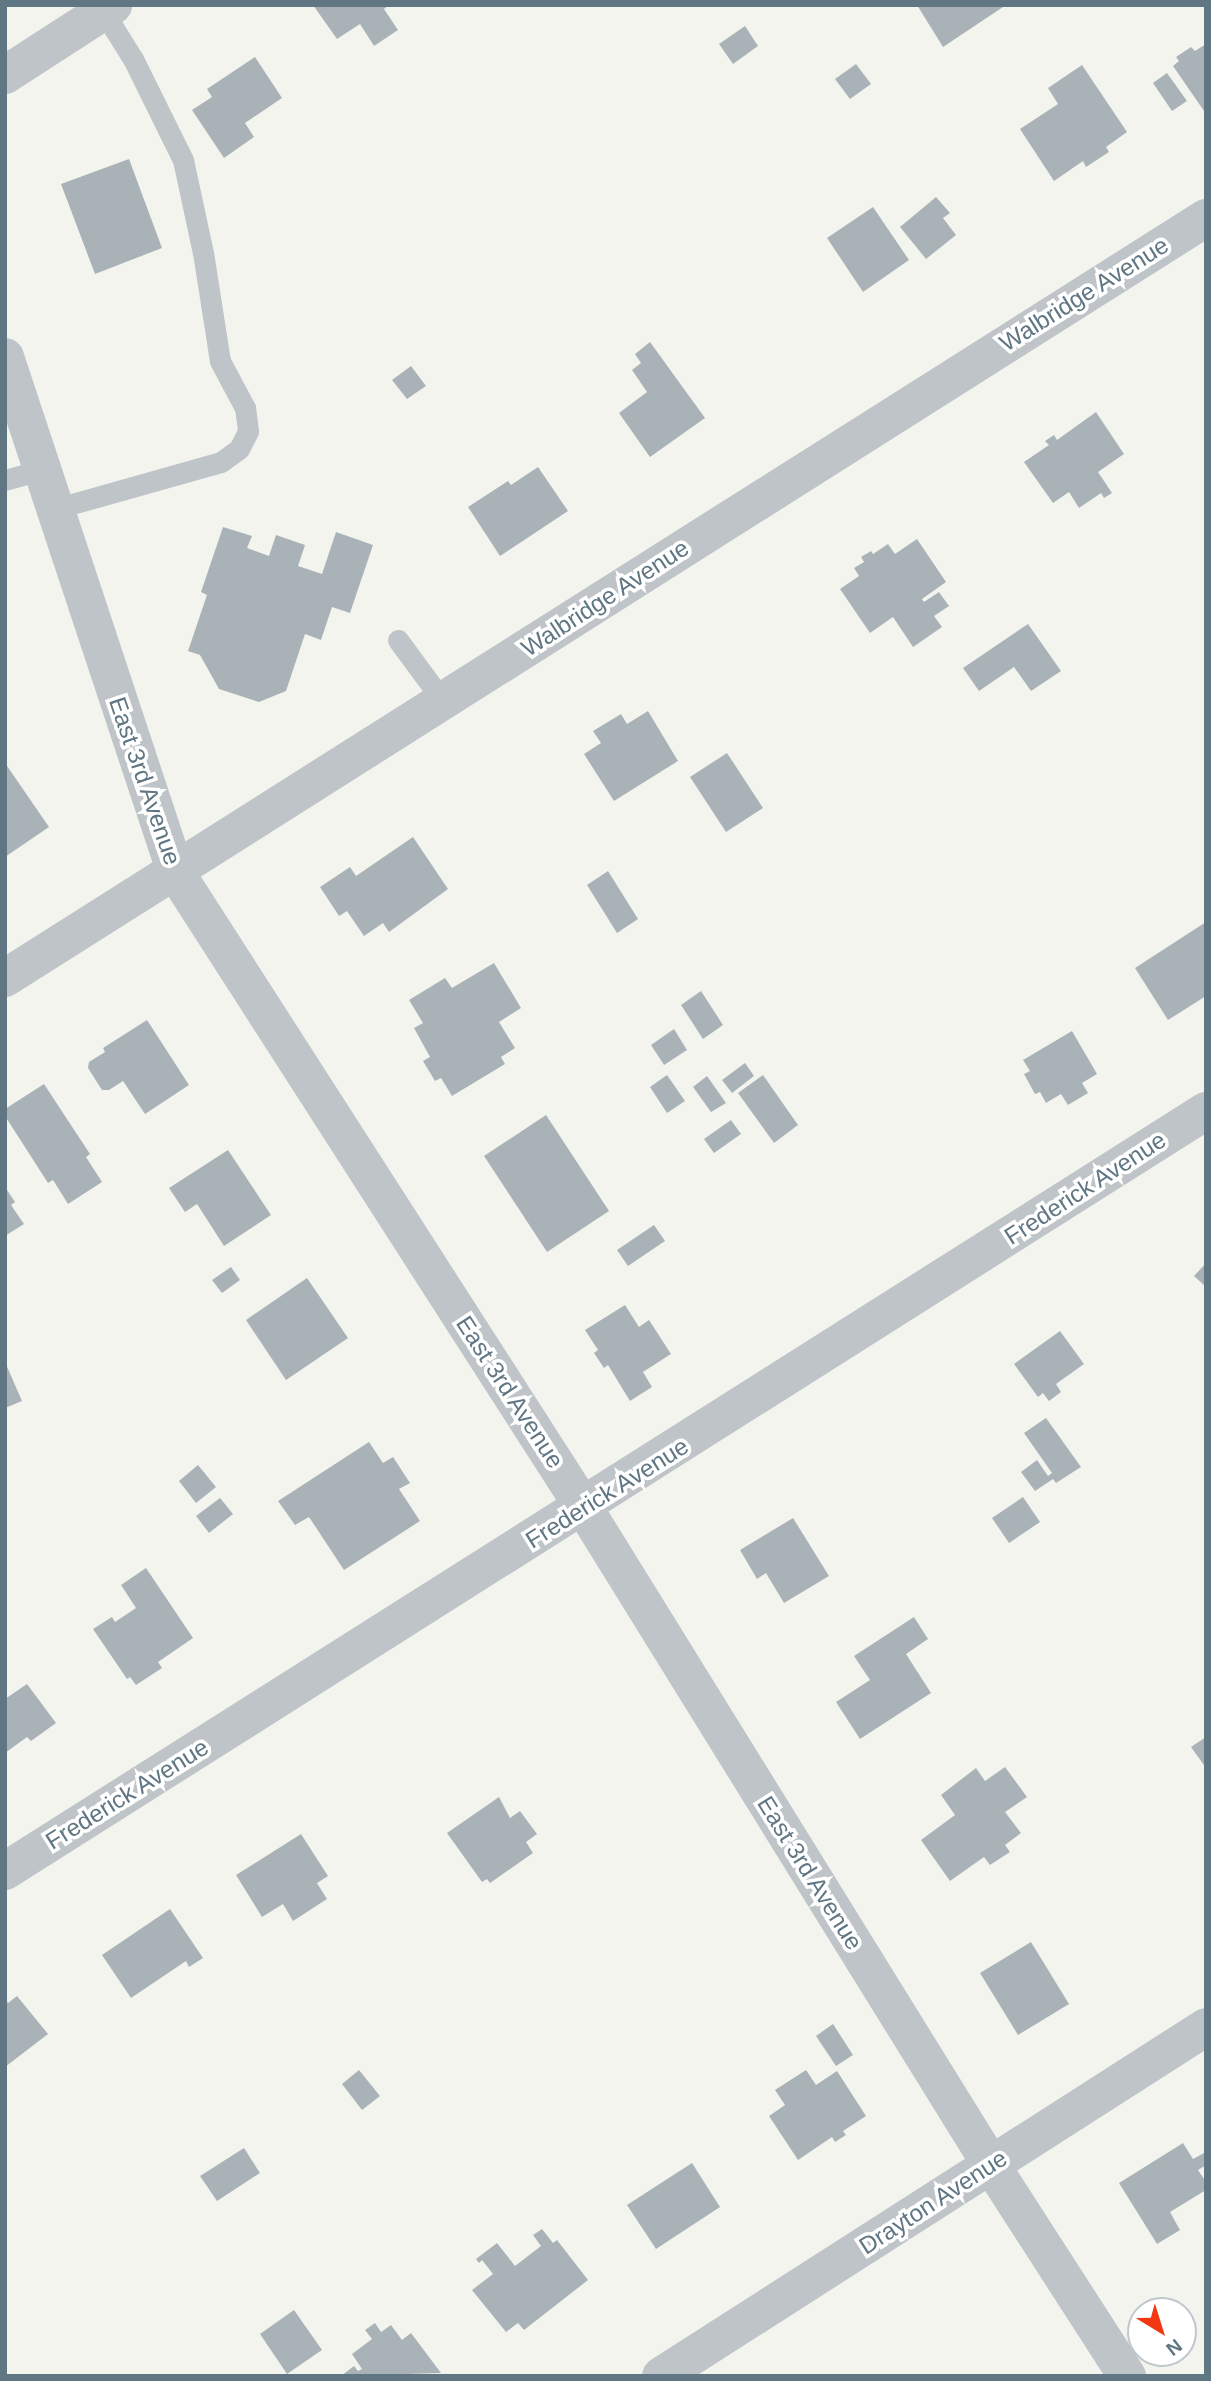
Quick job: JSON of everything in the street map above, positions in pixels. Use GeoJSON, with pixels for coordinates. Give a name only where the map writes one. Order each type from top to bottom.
{"type":"FeatureCollection","features":[{"type":"Feature","properties":{"kind":"street"},"geometry":{"type":"LineString","coordinates":[[5,75],[108,8]]}},
{"type":"Feature","properties":{"kind":"street","name":"Walbridge Avenue"},"geometry":{"type":"LineString","coordinates":[[5,978],[176,873],[1206,218]]}},
{"type":"Feature","properties":{"kind":"street","name":"East 3rd Avenue"},"geometry":{"type":"LineString","coordinates":[[5,357],[23,475],[54,509],[176,873],[584,1508],[991,2165],[1127,2376]]}},
{"type":"Feature","properties":{"kind":"street","name":"Frederick Avenue"},"geometry":{"type":"LineString","coordinates":[[5,1871],[584,1508],[1206,1111]]}},
{"type":"Feature","properties":{"kind":"street","name":"Drayton Avenue"},"geometry":{"type":"LineString","coordinates":[[661,2376],[1206,2027]]}},
{"type":"Feature","properties":{"kind":"lane"},"geometry":{"type":"LineString","coordinates":[[54,509],[221,462],[239,449],[248,431],[245,408],[220,361],[203,253],[183,160],[108,8]]}},
{"type":"Feature","properties":{"kind":"lane"},"geometry":{"type":"LineString","coordinates":[[398,640],[443,701]]}},
{"type":"Feature","properties":{"kind":"building"},"geometry":{"type":"Polygon","coordinates":[[[313,5],[389,5],[384,9],[398,30],[374,46],[360,24],[337,39],[313,5]]]}},
{"type":"Feature","properties":{"kind":"building"},"geometry":{"type":"Polygon","coordinates":[[[917,5],[1006,5],[943,47],[917,5]]]}},
{"type":"Feature","properties":{"kind":"building"},"geometry":{"type":"Polygon","coordinates":[[[745,26],[758,46],[733,64],[719,44],[745,26]]]}},
{"type":"Feature","properties":{"kind":"building"},"geometry":{"type":"Polygon","coordinates":[[[1206,44],[1204,111],[1173,66],[1179,61],[1176,57],[1191,47],[1195,51],[1206,44]]]}},
{"type":"Feature","properties":{"kind":"building"},"geometry":{"type":"Polygon","coordinates":[[[255,57],[282,98],[245,123],[254,137],[224,158],[192,110],[212,97],[207,89],[255,57]]]}},
{"type":"Feature","properties":{"kind":"building"},"geometry":{"type":"Polygon","coordinates":[[[856,64],[871,84],[850,99],[835,79],[856,64]]]}},
{"type":"Feature","properties":{"kind":"building"},"geometry":{"type":"Polygon","coordinates":[[[1082,65],[1127,132],[1106,147],[1109,152],[1086,167],[1083,161],[1054,181],[1020,129],[1058,104],[1048,88],[1082,65]]]}},
{"type":"Feature","properties":{"kind":"building"},"geometry":{"type":"Polygon","coordinates":[[[1167,73],[1187,101],[1172,111],[1153,83],[1167,73]]]}},
{"type":"Feature","properties":{"kind":"building"},"geometry":{"type":"Polygon","coordinates":[[[129,159],[162,248],[95,274],[61,184],[129,159]]]}},
{"type":"Feature","properties":{"kind":"building"},"geometry":{"type":"Polygon","coordinates":[[[936,197],[950,213],[943,218],[956,235],[926,259],[900,227],[936,197]]]}},
{"type":"Feature","properties":{"kind":"building"},"geometry":{"type":"Polygon","coordinates":[[[873,207],[909,260],[863,292],[827,238],[873,207]]]}},
{"type":"Feature","properties":{"kind":"building"},"geometry":{"type":"Polygon","coordinates":[[[650,342],[705,418],[650,457],[619,413],[647,392],[632,370],[641,363],[635,354],[650,342]]]}},
{"type":"Feature","properties":{"kind":"building"},"geometry":{"type":"Polygon","coordinates":[[[411,366],[426,386],[407,399],[392,380],[411,366]]]}},
{"type":"Feature","properties":{"kind":"building"},"geometry":{"type":"Polygon","coordinates":[[[1096,412],[1124,454],[1098,472],[1112,493],[1104,498],[1101,493],[1079,508],[1069,492],[1053,503],[1024,462],[1049,445],[1045,441],[1054,435],[1057,440],[1096,412]]]}},
{"type":"Feature","properties":{"kind":"building"},"geometry":{"type":"Polygon","coordinates":[[[538,467],[568,511],[500,556],[468,507],[508,481],[511,485],[538,467]]]}},
{"type":"Feature","properties":{"kind":"building"},"geometry":{"type":"Polygon","coordinates":[[[223,527],[252,536],[247,548],[269,556],[276,535],[305,545],[298,566],[322,574],[336,532],[373,545],[350,613],[332,607],[321,640],[305,634],[286,691],[259,702],[219,689],[200,655],[188,651],[207,595],[201,592],[223,527]]]}},
{"type":"Feature","properties":{"kind":"building"},"geometry":{"type":"Polygon","coordinates":[[[917,539],[946,582],[922,599],[924,602],[939,592],[949,606],[934,616],[942,627],[913,647],[893,617],[870,633],[840,589],[859,576],[854,568],[864,562],[861,557],[871,551],[873,554],[888,544],[895,554],[917,539]]]}},
{"type":"Feature","properties":{"kind":"building"},"geometry":{"type":"Polygon","coordinates":[[[1028,624],[1061,671],[1031,691],[1014,667],[979,691],[963,668],[1028,624]]]}},
{"type":"Feature","properties":{"kind":"building"},"geometry":{"type":"Polygon","coordinates":[[[648,711],[678,761],[614,801],[584,754],[601,743],[593,731],[621,714],[627,724],[648,711]]]}},
{"type":"Feature","properties":{"kind":"building"},"geometry":{"type":"Polygon","coordinates":[[[727,753],[763,808],[726,832],[690,777],[727,753]]]}},
{"type":"Feature","properties":{"kind":"building"},"geometry":{"type":"Polygon","coordinates":[[[5,763],[49,827],[5,857],[5,763]]]}},
{"type":"Feature","properties":{"kind":"building"},"geometry":{"type":"Polygon","coordinates":[[[413,837],[448,889],[389,932],[383,923],[364,936],[347,911],[339,916],[320,887],[350,867],[356,876],[413,837]]]}},
{"type":"Feature","properties":{"kind":"building"},"geometry":{"type":"Polygon","coordinates":[[[608,871],[638,919],[617,933],[587,885],[608,871]]]}},
{"type":"Feature","properties":{"kind":"building"},"geometry":{"type":"Polygon","coordinates":[[[1206,922],[1206,996],[1168,1020],[1135,968],[1206,922]]]}},
{"type":"Feature","properties":{"kind":"building"},"geometry":{"type":"Polygon","coordinates":[[[494,963],[521,1008],[499,1022],[515,1048],[501,1057],[505,1064],[452,1096],[441,1078],[435,1081],[423,1061],[430,1057],[414,1028],[423,1023],[409,1000],[445,978],[452,988],[494,963]]]}},
{"type":"Feature","properties":{"kind":"building"},"geometry":{"type":"Polygon","coordinates":[[[701,991],[723,1025],[703,1039],[681,1005],[701,991]]]}},
{"type":"Feature","properties":{"kind":"building"},"geometry":{"type":"Polygon","coordinates":[[[147,1020],[189,1085],[145,1114],[123,1081],[109,1090],[102,1090],[88,1068],[89,1062],[105,1052],[103,1048],[147,1020]]]}},
{"type":"Feature","properties":{"kind":"building"},"geometry":{"type":"Polygon","coordinates":[[[674,1029],[687,1050],[664,1065],[651,1045],[674,1029]]]}},
{"type":"Feature","properties":{"kind":"building"},"geometry":{"type":"Polygon","coordinates":[[[1072,1031],[1097,1074],[1082,1083],[1088,1093],[1068,1105],[1061,1094],[1046,1103],[1040,1092],[1035,1094],[1024,1074],[1030,1071],[1023,1060],[1072,1031]]]}},
{"type":"Feature","properties":{"kind":"building"},"geometry":{"type":"Polygon","coordinates":[[[745,1063],[754,1076],[732,1093],[722,1080],[745,1063]]]}},
{"type":"Feature","properties":{"kind":"building"},"geometry":{"type":"Polygon","coordinates":[[[667,1075],[685,1101],[667,1113],[650,1087],[667,1075]]]}},
{"type":"Feature","properties":{"kind":"building"},"geometry":{"type":"Polygon","coordinates":[[[763,1075],[798,1125],[774,1143],[738,1093],[763,1075]]]}},
{"type":"Feature","properties":{"kind":"building"},"geometry":{"type":"Polygon","coordinates":[[[707,1076],[726,1103],[711,1112],[693,1087],[707,1076]]]}},
{"type":"Feature","properties":{"kind":"building"},"geometry":{"type":"Polygon","coordinates":[[[44,1084],[90,1154],[86,1157],[102,1182],[68,1204],[53,1180],[48,1183],[5,1116],[5,1109],[44,1084]]]}},
{"type":"Feature","properties":{"kind":"building"},"geometry":{"type":"Polygon","coordinates":[[[546,1115],[609,1211],[547,1252],[484,1156],[546,1115]]]}},
{"type":"Feature","properties":{"kind":"building"},"geometry":{"type":"Polygon","coordinates":[[[731,1120],[741,1134],[714,1153],[704,1139],[731,1120]]]}},
{"type":"Feature","properties":{"kind":"building"},"geometry":{"type":"Polygon","coordinates":[[[228,1150],[271,1215],[224,1246],[197,1204],[185,1212],[169,1188],[228,1150]]]}},
{"type":"Feature","properties":{"kind":"building"},"geometry":{"type":"Polygon","coordinates":[[[5,1187],[15,1202],[11,1205],[24,1224],[5,1236],[5,1187]]]}},
{"type":"Feature","properties":{"kind":"building"},"geometry":{"type":"Polygon","coordinates":[[[654,1225],[665,1241],[628,1266],[617,1250],[654,1225]]]}},
{"type":"Feature","properties":{"kind":"building"},"geometry":{"type":"Polygon","coordinates":[[[1206,1263],[1206,1287],[1194,1276],[1206,1263]]]}},
{"type":"Feature","properties":{"kind":"building"},"geometry":{"type":"Polygon","coordinates":[[[231,1267],[240,1280],[222,1293],[212,1280],[231,1267]]]}},
{"type":"Feature","properties":{"kind":"building"},"geometry":{"type":"Polygon","coordinates":[[[307,1278],[348,1338],[286,1380],[246,1320],[307,1278]]]}},
{"type":"Feature","properties":{"kind":"building"},"geometry":{"type":"Polygon","coordinates":[[[625,1305],[639,1327],[649,1320],[671,1354],[643,1372],[652,1387],[630,1401],[608,1365],[604,1368],[594,1353],[598,1350],[585,1330],[625,1305]]]}},
{"type":"Feature","properties":{"kind":"building"},"geometry":{"type":"Polygon","coordinates":[[[1060,1331],[1084,1364],[1056,1384],[1061,1392],[1049,1401],[1043,1393],[1038,1397],[1014,1364],[1060,1331]]]}},
{"type":"Feature","properties":{"kind":"building"},"geometry":{"type":"Polygon","coordinates":[[[5,1362],[22,1401],[5,1408],[5,1362]]]}},
{"type":"Feature","properties":{"kind":"building"},"geometry":{"type":"Polygon","coordinates":[[[1046,1418],[1081,1467],[1056,1483],[1053,1479],[1035,1491],[1021,1472],[1037,1460],[1048,1476],[1052,1473],[1024,1433],[1046,1418]]]}},
{"type":"Feature","properties":{"kind":"building"},"geometry":{"type":"Polygon","coordinates":[[[369,1442],[383,1463],[393,1457],[410,1483],[399,1489],[420,1521],[344,1570],[309,1517],[295,1525],[278,1501],[369,1442]]]}},
{"type":"Feature","properties":{"kind":"building"},"geometry":{"type":"Polygon","coordinates":[[[198,1465],[216,1487],[196,1503],[179,1481],[198,1465]]]}},
{"type":"Feature","properties":{"kind":"building"},"geometry":{"type":"Polygon","coordinates":[[[1023,1497],[1040,1522],[1009,1543],[992,1518],[1023,1497]]]}},
{"type":"Feature","properties":{"kind":"building"},"geometry":{"type":"Polygon","coordinates":[[[220,1498],[233,1514],[209,1533],[196,1516],[220,1498]]]}},
{"type":"Feature","properties":{"kind":"building"},"geometry":{"type":"Polygon","coordinates":[[[793,1518],[829,1576],[784,1603],[766,1573],[757,1579],[740,1550],[793,1518]]]}},
{"type":"Feature","properties":{"kind":"building"},"geometry":{"type":"Polygon","coordinates":[[[146,1568],[193,1638],[158,1662],[162,1668],[136,1685],[130,1677],[127,1679],[93,1629],[112,1617],[115,1622],[136,1608],[121,1585],[146,1568]]]}},
{"type":"Feature","properties":{"kind":"building"},"geometry":{"type":"Polygon","coordinates":[[[914,1617],[928,1639],[906,1654],[931,1693],[860,1739],[836,1702],[870,1680],[854,1656],[914,1617]]]}},
{"type":"Feature","properties":{"kind":"building"},"geometry":{"type":"Polygon","coordinates":[[[27,1684],[56,1723],[31,1741],[27,1737],[5,1753],[5,1699],[27,1684]]]}},
{"type":"Feature","properties":{"kind":"building"},"geometry":{"type":"Polygon","coordinates":[[[1206,1737],[1206,1768],[1191,1747],[1206,1737]]]}},
{"type":"Feature","properties":{"kind":"building"},"geometry":{"type":"Polygon","coordinates":[[[1005,1767],[1027,1797],[1005,1812],[1021,1833],[1005,1845],[1010,1852],[990,1865],[984,1857],[950,1881],[921,1840],[955,1815],[941,1795],[976,1768],[985,1781],[1005,1767]]]}},
{"type":"Feature","properties":{"kind":"building"},"geometry":{"type":"Polygon","coordinates":[[[499,1797],[510,1818],[520,1811],[537,1834],[526,1842],[533,1853],[490,1883],[487,1879],[482,1882],[447,1833],[499,1797]]]}},
{"type":"Feature","properties":{"kind":"building"},"geometry":{"type":"Polygon","coordinates":[[[301,1834],[328,1876],[317,1883],[327,1899],[293,1921],[283,1904],[262,1917],[236,1875],[301,1834]]]}},
{"type":"Feature","properties":{"kind":"building"},"geometry":{"type":"Polygon","coordinates":[[[170,1909],[203,1958],[189,1967],[186,1961],[131,1998],[102,1955],[170,1909]]]}},
{"type":"Feature","properties":{"kind":"building"},"geometry":{"type":"Polygon","coordinates":[[[1031,1942],[1069,2004],[1018,2035],[980,1973],[1031,1942]]]}},
{"type":"Feature","properties":{"kind":"building"},"geometry":{"type":"Polygon","coordinates":[[[17,1996],[48,2034],[5,2067],[5,1999],[8,2003],[17,1996]]]}},
{"type":"Feature","properties":{"kind":"building"},"geometry":{"type":"Polygon","coordinates":[[[833,2024],[853,2055],[836,2066],[816,2036],[833,2024]]]}},
{"type":"Feature","properties":{"kind":"building"},"geometry":{"type":"Polygon","coordinates":[[[359,2070],[380,2096],[362,2110],[342,2084],[359,2070]]]}},
{"type":"Feature","properties":{"kind":"building"},"geometry":{"type":"Polygon","coordinates":[[[806,2070],[816,2085],[837,2071],[866,2116],[843,2131],[846,2135],[835,2142],[832,2137],[798,2160],[769,2116],[785,2105],[775,2090],[806,2070]]]}},
{"type":"Feature","properties":{"kind":"building"},"geometry":{"type":"Polygon","coordinates":[[[1183,2143],[1193,2159],[1204,2153],[1206,2155],[1206,2165],[1198,2170],[1206,2182],[1206,2190],[1170,2212],[1180,2230],[1157,2244],[1119,2183],[1183,2143]]]}},
{"type":"Feature","properties":{"kind":"building"},"geometry":{"type":"Polygon","coordinates":[[[244,2148],[260,2173],[217,2201],[200,2176],[244,2148]]]}},
{"type":"Feature","properties":{"kind":"building"},"geometry":{"type":"Polygon","coordinates":[[[692,2163],[720,2207],[656,2249],[627,2205],[692,2163]]]}},
{"type":"Feature","properties":{"kind":"building"},"geometry":{"type":"Polygon","coordinates":[[[542,2229],[553,2243],[557,2240],[588,2280],[524,2330],[518,2323],[506,2332],[472,2290],[493,2274],[482,2260],[479,2263],[476,2259],[497,2243],[515,2266],[541,2246],[533,2235],[542,2229]]]}},
{"type":"Feature","properties":{"kind":"building"},"geometry":{"type":"Polygon","coordinates":[[[294,2310],[322,2350],[287,2374],[260,2334],[294,2310]]]}},
{"type":"Feature","properties":{"kind":"building"},"geometry":{"type":"Polygon","coordinates":[[[375,2323],[381,2332],[391,2325],[402,2340],[411,2333],[441,2373],[341,2376],[354,2366],[358,2371],[362,2369],[352,2354],[372,2339],[365,2330],[375,2323]]]}}]}
